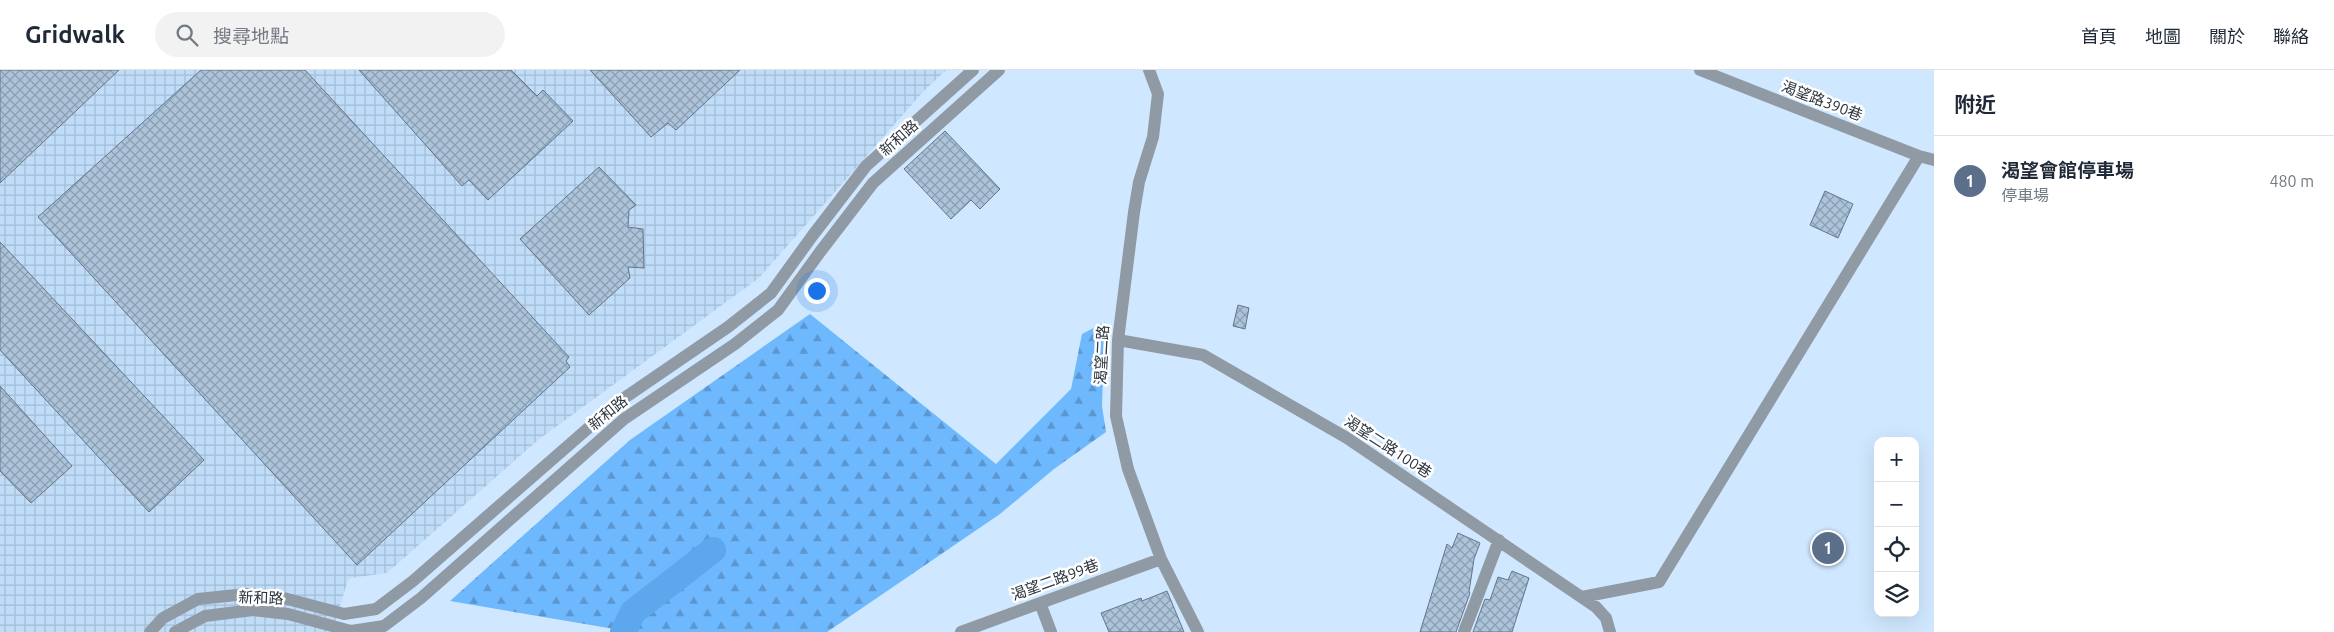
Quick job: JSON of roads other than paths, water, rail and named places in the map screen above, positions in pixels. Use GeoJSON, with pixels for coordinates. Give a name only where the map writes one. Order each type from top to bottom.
{"type":"FeatureCollection","features":[{"type":"Feature","properties":{"kind":"street","name":"新和路"},"geometry":{"type":"LineString","coordinates":[[150,632],[163,618],[198,599],[246,594],[280,597],[344,614],[376,609],[413,581],[617,403],[728,327],[771,293],[812,235],[866,166],[973,70]]}},
{"type":"Feature","properties":{"kind":"street","name":"新和路"},"geometry":{"type":"LineString","coordinates":[[175,632],[205,616],[253,610],[288,614],[351,631],[377,630],[384,626],[421,598],[624,419],[735,344],[778,310],[873,183],[999,70]]}},
{"type":"Feature","properties":{"kind":"street","name":"渴望二路"},"geometry":{"type":"LineString","coordinates":[[1149,70],[1158,94],[1153,137],[1140,182],[1134,212],[1118,340],[1116,416],[1128,469],[1160,559],[1198,632]]}},
{"type":"Feature","properties":{"kind":"street","name":"渴望路390巷"},"geometry":{"type":"LineString","coordinates":[[1700,70],[1727,75],[1918,156],[1934,160]]}},
{"type":"Feature","properties":{"kind":"street"},"geometry":{"type":"LineString","coordinates":[[1582,597],[1659,582],[1918,156]]}},
{"type":"Feature","properties":{"kind":"street","name":"渴望二路100巷"},"geometry":{"type":"LineString","coordinates":[[1118,340],[1203,355],[1347,438],[1582,597],[1601,613],[1610,632]]}},
{"type":"Feature","properties":{"kind":"street"},"geometry":{"type":"LineString","coordinates":[[1464,632],[1499,540]]}},
{"type":"Feature","properties":{"kind":"street","name":"渴望二路99巷"},"geometry":{"type":"LineString","coordinates":[[962,632],[1160,559]]}},
{"type":"Feature","properties":{"kind":"street"},"geometry":{"type":"LineString","coordinates":[[1040,603],[1051,632]]}},
{"type":"Feature","properties":{"kind":"waterway"},"geometry":{"type":"LineString","coordinates":[[623,632],[633,612],[713,550]]}},
{"type":"Feature","properties":{"kind":"place","name":"渴望會館停車場"},"geometry":{"type":"Point","coordinates":[1828,548]}}]}
